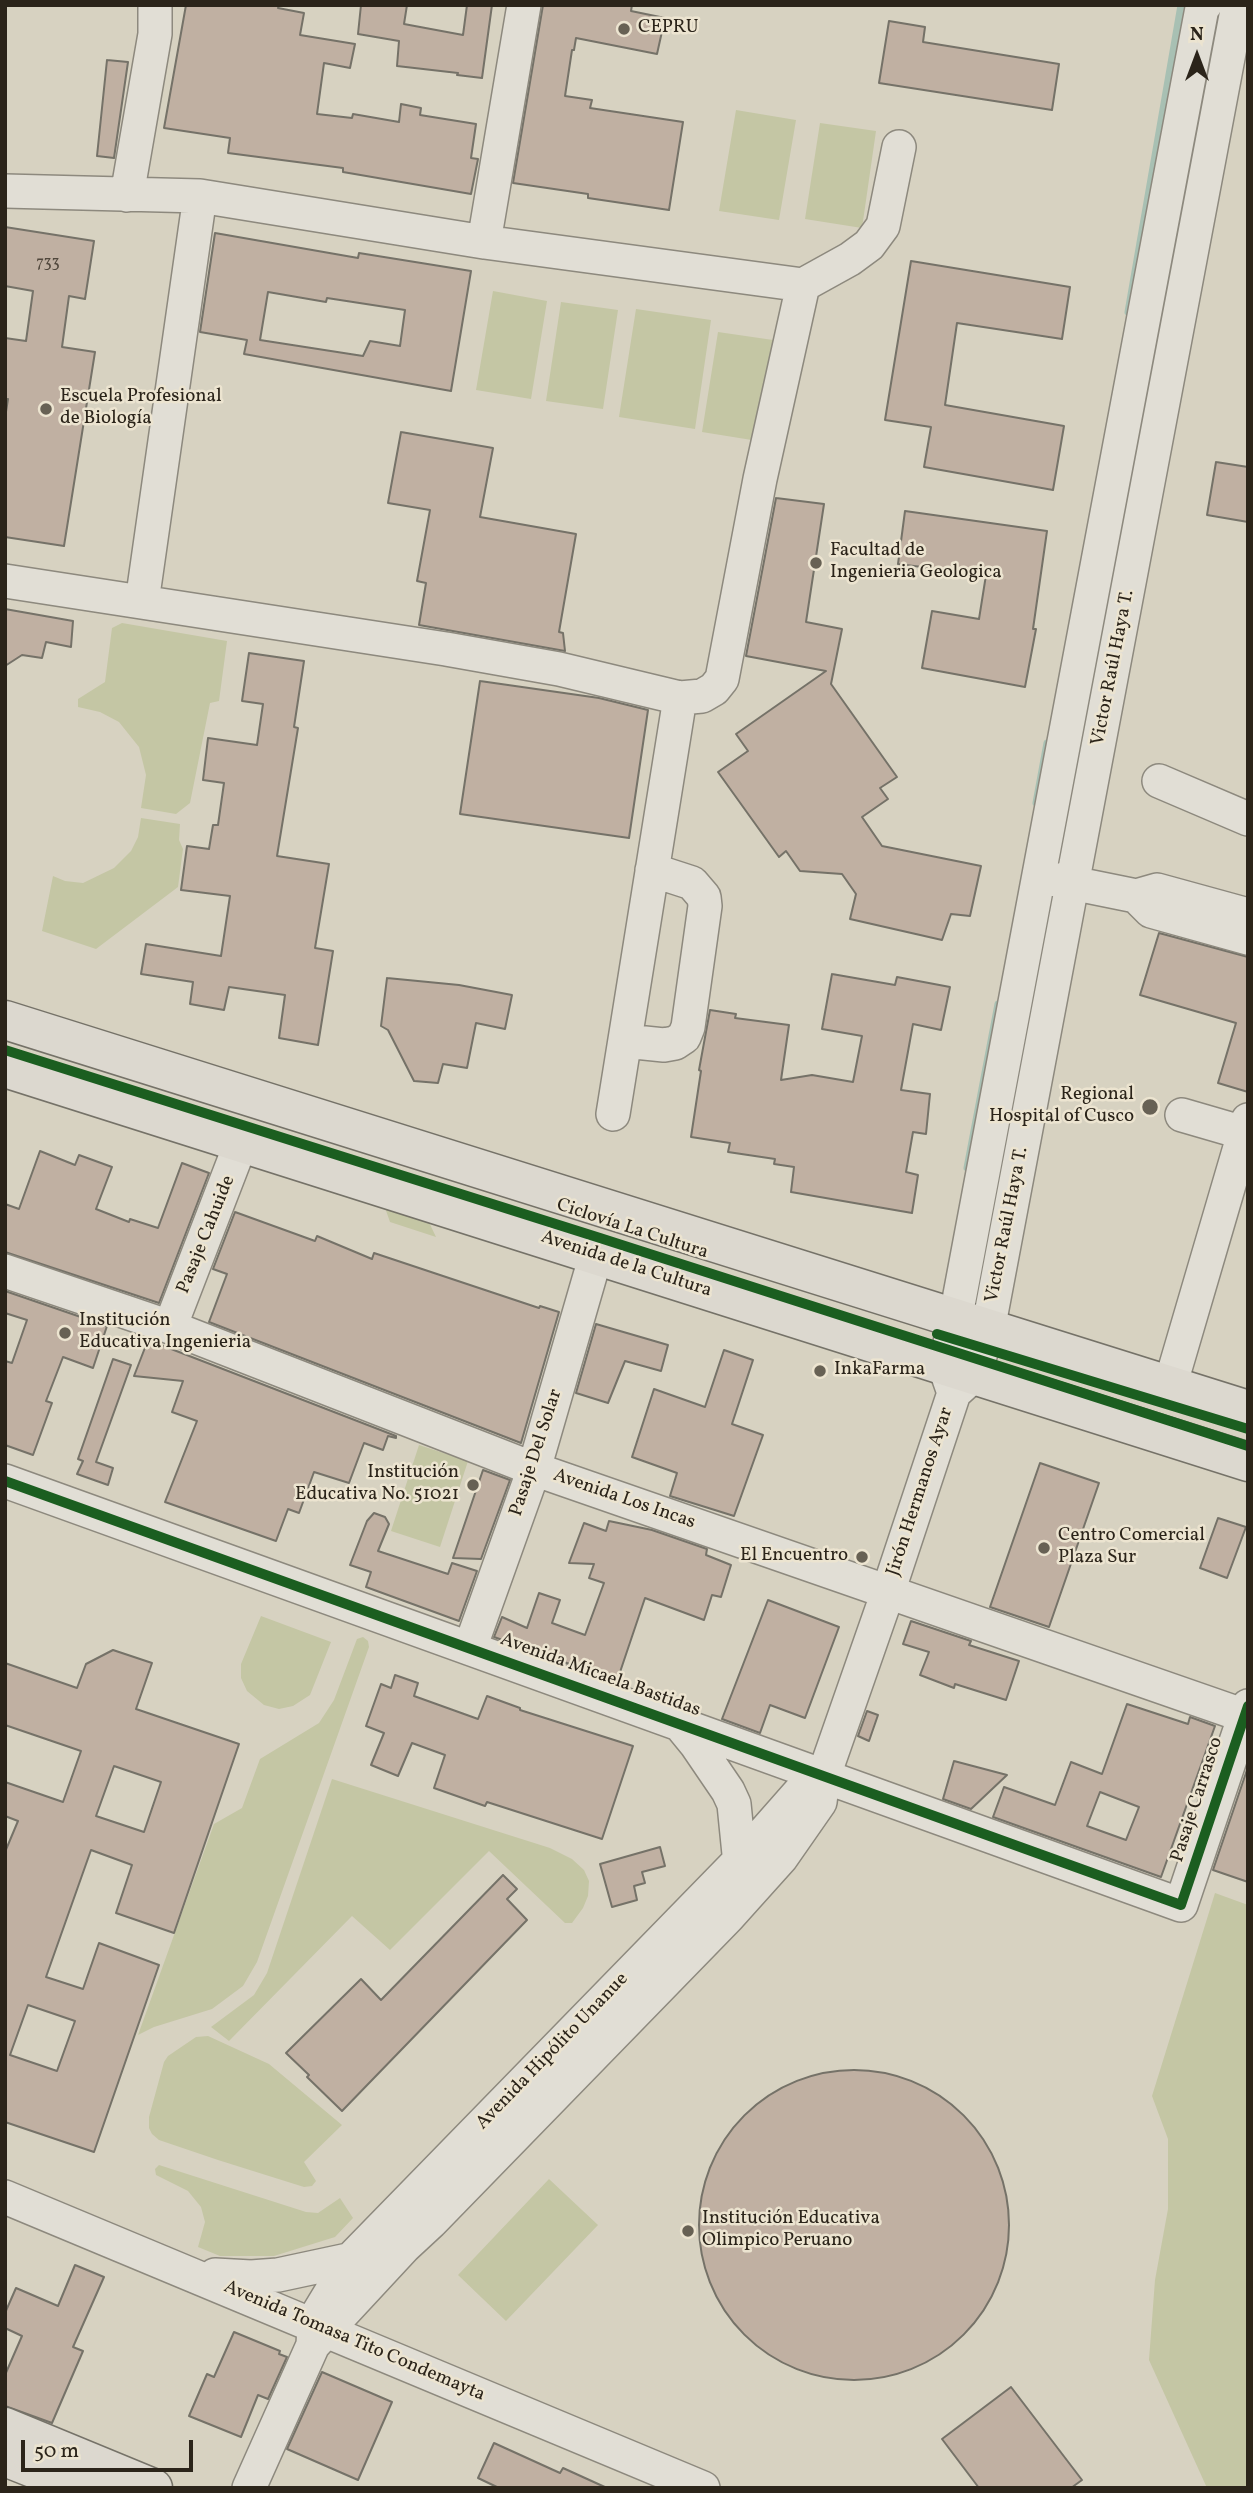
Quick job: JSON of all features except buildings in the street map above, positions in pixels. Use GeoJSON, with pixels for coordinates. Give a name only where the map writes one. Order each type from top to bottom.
{"type":"FeatureCollection","features":[{"type":"Feature","properties":{"kind":"main road"},"geometry":{"type":"LineString","coordinates":[[5,1020],[1248,1410]]}},
{"type":"Feature","properties":{"kind":"main road","name":"Avenida de la Cultura"},"geometry":{"type":"LineString","coordinates":[[5,1068],[596,1255],[957,1378],[1248,1462]]}},
{"type":"Feature","properties":{"kind":"main road"},"geometry":{"type":"LineString","coordinates":[[5,2427],[153,2488]]}},
{"type":"Feature","properties":{"kind":"main road"},"geometry":{"type":"LineString","coordinates":[[5,2457],[83,2488]]}},
{"type":"Feature","properties":{"kind":"street"},"geometry":{"type":"LineString","coordinates":[[127,195],[155,34],[155,5]]}},
{"type":"Feature","properties":{"kind":"street"},"geometry":{"type":"LineString","coordinates":[[484,242],[524,5]]}},
{"type":"Feature","properties":{"kind":"street","name":"Victor Raúl Haya T."},"geometry":{"type":"LineString","coordinates":[[972,1325],[1039,877],[1202,8],[1205,5]]}},
{"type":"Feature","properties":{"kind":"street","name":"Victor Raúl Haya T."},"geometry":{"type":"LineString","coordinates":[[972,1325],[1073,883],[1238,5]]}},
{"type":"Feature","properties":{"kind":"street"},"geometry":{"type":"LineString","coordinates":[[5,191],[200,196],[484,242],[803,285],[850,259],[869,245],[883,226],[899,147]]}},
{"type":"Feature","properties":{"kind":"street"},"geometry":{"type":"LineString","coordinates":[[1174,157],[1208,164]]}},
{"type":"Feature","properties":{"kind":"street"},"geometry":{"type":"LineString","coordinates":[[142,602],[200,196]]}},
{"type":"Feature","properties":{"kind":"street"},"geometry":{"type":"LineString","coordinates":[[5,581],[446,649],[559,669],[680,698],[702,696],[714,689],[722,679],[760,479],[803,285]]}},
{"type":"Feature","properties":{"kind":"street"},"geometry":{"type":"LineString","coordinates":[[613,1114],[680,698]]}},
{"type":"Feature","properties":{"kind":"street"},"geometry":{"type":"LineString","coordinates":[[1160,781],[1248,819]]}},
{"type":"Feature","properties":{"kind":"street"},"geometry":{"type":"LineString","coordinates":[[625,1041],[664,1045],[675,1043],[684,1037],[688,1027],[704,897],[692,883],[652,870]]}},
{"type":"Feature","properties":{"kind":"street"},"geometry":{"type":"LineString","coordinates":[[1039,877],[1136,896],[1157,890],[1248,915]]}},
{"type":"Feature","properties":{"kind":"street"},"geometry":{"type":"LineString","coordinates":[[1136,896],[1151,911],[1248,938]]}},
{"type":"Feature","properties":{"kind":"street"},"geometry":{"type":"LineString","coordinates":[[1170,1386],[1246,1126],[1182,1115]]}},
{"type":"Feature","properties":{"kind":"street","name":"Pasaje Cahuide"},"geometry":{"type":"LineString","coordinates":[[170,1327],[242,1143]]}},
{"type":"Feature","properties":{"kind":"street","name":"Pasaje Del Solar"},"geometry":{"type":"LineString","coordinates":[[470,1648],[534,1469],[596,1255]]}},
{"type":"Feature","properties":{"kind":"street","name":"Avenida Los Incas"},"geometry":{"type":"LineString","coordinates":[[5,1271],[170,1327],[534,1469],[1247,1713]]}},
{"type":"Feature","properties":{"kind":"street","name":"Jirón Hermanos Ayar"},"geometry":{"type":"LineString","coordinates":[[888,1592],[972,1325]]}},
{"type":"Feature","properties":{"kind":"street","name":"Avenida Micaela Bastidas"},"geometry":{"type":"LineString","coordinates":[[5,1481],[1181,1905]]}},
{"type":"Feature","properties":{"kind":"street","name":"Avenida Hipólito Unanue"},"geometry":{"type":"LineString","coordinates":[[318,2334],[450,2203],[743,1901],[781,1858],[820,1802],[823,1778],[888,1592]]}},
{"type":"Feature","properties":{"kind":"street","name":"Pasaje Carrasco"},"geometry":{"type":"LineString","coordinates":[[1181,1905],[1247,1713]]}},
{"type":"Feature","properties":{"kind":"street"},"geometry":{"type":"LineString","coordinates":[[677,1722],[729,1791],[734,1804],[743,1901]]}},
{"type":"Feature","properties":{"kind":"street","name":"Avenida Hipólito Unanue"},"geometry":{"type":"LineString","coordinates":[[249,2488],[318,2334],[324,2302],[351,2259],[741,1859],[800,1793],[823,1778]]}},
{"type":"Feature","properties":{"kind":"street","name":"Avenida Tomasa Tito Condemayta"},"geometry":{"type":"LineString","coordinates":[[5,2197],[191,2274],[318,2334],[703,2488]]}},
{"type":"Feature","properties":{"kind":"street"},"geometry":{"type":"LineString","coordinates":[[191,2274],[265,2276],[404,2247]]}},
{"type":"Feature","properties":{"kind":"green space"},"geometry":{"type":"Polygon","coordinates":[[[736,110],[796,120],[779,220],[719,211],[736,110]]]}},
{"type":"Feature","properties":{"kind":"green space"},"geometry":{"type":"Polygon","coordinates":[[[820,123],[876,131],[862,228],[805,219],[820,123]]]}},
{"type":"Feature","properties":{"kind":"green space"},"geometry":{"type":"Polygon","coordinates":[[[493,291],[547,301],[531,399],[476,390],[493,291]]]}},
{"type":"Feature","properties":{"kind":"green space"},"geometry":{"type":"Polygon","coordinates":[[[561,302],[618,310],[603,409],[546,401],[561,302]]]}},
{"type":"Feature","properties":{"kind":"green space"},"geometry":{"type":"Polygon","coordinates":[[[636,309],[711,320],[695,429],[619,417],[636,309]]]}},
{"type":"Feature","properties":{"kind":"green space"},"geometry":{"type":"Polygon","coordinates":[[[718,332],[773,340],[758,441],[702,432],[718,332]]]}},
{"type":"Feature","properties":{"kind":"green space"},"geometry":{"type":"Polygon","coordinates":[[[122,623],[227,641],[219,701],[210,703],[190,803],[176,814],[141,808],[146,775],[139,747],[119,722],[100,712],[78,707],[78,699],[105,682],[112,628],[122,623]]]}},
{"type":"Feature","properties":{"kind":"green space"},"geometry":{"type":"Polygon","coordinates":[[[141,818],[180,824],[179,840],[183,849],[178,887],[96,949],[42,931],[53,876],[65,881],[83,883],[114,868],[131,851],[138,837],[141,818]]]}},
{"type":"Feature","properties":{"kind":"green space"},"geometry":{"type":"Polygon","coordinates":[[[383,1202],[426,1216],[436,1237],[390,1222],[383,1202]]]}},
{"type":"Feature","properties":{"kind":"green space"},"geometry":{"type":"Polygon","coordinates":[[[419,1445],[468,1461],[440,1547],[391,1531],[419,1445]]]}},
{"type":"Feature","properties":{"kind":"green space"},"geometry":{"type":"Polygon","coordinates":[[[261,1616],[331,1642],[310,1695],[293,1706],[279,1709],[264,1705],[247,1691],[241,1678],[241,1664],[261,1616]]]}},
{"type":"Feature","properties":{"kind":"green space"},"geometry":{"type":"Polygon","coordinates":[[[363,1637],[368,1641],[369,1647],[257,1962],[243,1986],[212,2009],[154,2027],[138,2035],[214,1824],[242,1808],[260,1759],[319,1723],[334,1700],[357,1639],[363,1637]]]}},
{"type":"Feature","properties":{"kind":"green space"},"geometry":{"type":"Polygon","coordinates":[[[332,1779],[550,1848],[572,1859],[584,1870],[589,1881],[588,1896],[583,1908],[572,1923],[565,1923],[489,1851],[390,1950],[352,1916],[229,2041],[211,2027],[254,1995],[267,1973],[332,1779]]]}},
{"type":"Feature","properties":{"kind":"green space"},"geometry":{"type":"Polygon","coordinates":[[[1215,1893],[1248,1905],[1248,2488],[1207,2488],[1149,2360],[1155,2280],[1168,2209],[1168,2139],[1152,2096],[1215,1893]]]}},
{"type":"Feature","properties":{"kind":"green space"},"geometry":{"type":"Polygon","coordinates":[[[208,2036],[269,2064],[342,2125],[304,2162],[316,2181],[312,2186],[304,2187],[218,2160],[159,2140],[152,2134],[149,2117],[164,2062],[168,2056],[196,2037],[208,2036]]]}},
{"type":"Feature","properties":{"kind":"green space"},"geometry":{"type":"Polygon","coordinates":[[[159,2165],[306,2212],[318,2213],[340,2198],[353,2218],[335,2237],[274,2256],[220,2256],[198,2247],[205,2222],[201,2207],[188,2191],[156,2175],[155,2169],[159,2165]]]}},
{"type":"Feature","properties":{"kind":"green space"},"geometry":{"type":"Polygon","coordinates":[[[549,2179],[598,2225],[506,2321],[458,2275],[549,2179]]]}},
{"type":"Feature","properties":{"kind":"waterway"},"geometry":{"type":"LineString","coordinates":[[1128,312],[1181,5]]}},
{"type":"Feature","properties":{"kind":"waterway"},"geometry":{"type":"LineString","coordinates":[[1036,803],[1047,743]]}},
{"type":"Feature","properties":{"kind":"waterway"},"geometry":{"type":"LineString","coordinates":[[967,1168],[998,1004]]}},
{"type":"Feature","properties":{"kind":"cycle path","name":"Ciclovía La Cultura"},"geometry":{"type":"LineString","coordinates":[[5,1050],[1248,1446]]}},
{"type":"Feature","properties":{"kind":"cycle path"},"geometry":{"type":"LineString","coordinates":[[937,1334],[1248,1429]]}},
{"type":"Feature","properties":{"kind":"cycle path"},"geometry":{"type":"LineString","coordinates":[[5,1481],[1181,1905],[1248,1706]]}},
{"type":"Feature","properties":{"kind":"place","name":"CEPRU"},"geometry":{"type":"Point","coordinates":[624,29]}},
{"type":"Feature","properties":{"kind":"place","name":"Escuela Profesional de Biología"},"geometry":{"type":"Point","coordinates":[46,409]}},
{"type":"Feature","properties":{"kind":"place","name":"Facultad de Ingenieria Geologica"},"geometry":{"type":"Point","coordinates":[816,563]}},
{"type":"Feature","properties":{"kind":"place","name":"Regional Hospital of Cusco"},"geometry":{"type":"Point","coordinates":[1150,1107]}},
{"type":"Feature","properties":{"kind":"place","name":"Institución Educativa Ingenieria"},"geometry":{"type":"Point","coordinates":[65,1333]}},
{"type":"Feature","properties":{"kind":"place","name":"InkaFarma"},"geometry":{"type":"Point","coordinates":[820,1371]}},
{"type":"Feature","properties":{"kind":"place","name":"Institución Educativa No. 51021"},"geometry":{"type":"Point","coordinates":[473,1485]}},
{"type":"Feature","properties":{"kind":"place","name":"Centro Comercial Plaza Sur"},"geometry":{"type":"Point","coordinates":[1044,1548]}},
{"type":"Feature","properties":{"kind":"place","name":"El Encuentro"},"geometry":{"type":"Point","coordinates":[862,1557]}},
{"type":"Feature","properties":{"kind":"place","name":"Institución Educativa Olimpico Peruano"},"geometry":{"type":"Point","coordinates":[688,2231]}}]}
